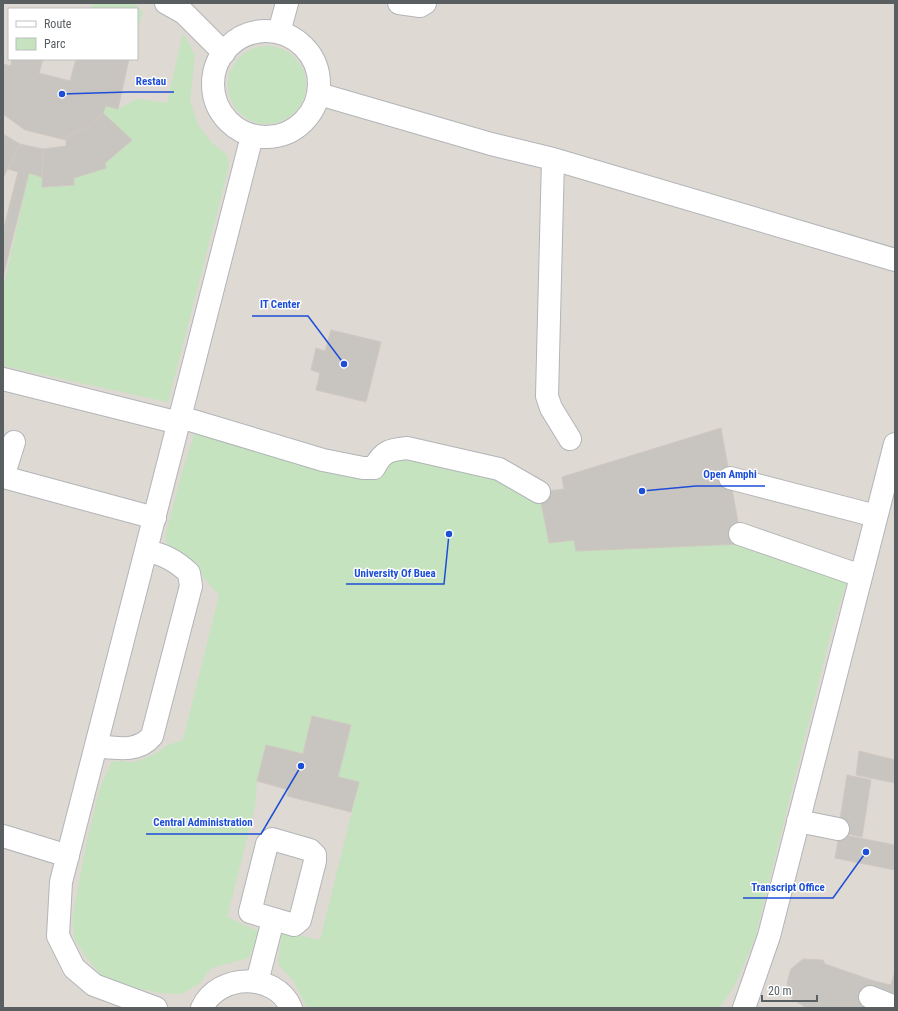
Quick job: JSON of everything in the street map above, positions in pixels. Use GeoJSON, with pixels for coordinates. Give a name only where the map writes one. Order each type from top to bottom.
{"type":"FeatureCollection","features":[{"type":"Feature","properties":{"kind":"lane"},"geometry":{"type":"LineString","coordinates":[[166,3],[184,13],[224,53]]}},
{"type":"Feature","properties":{"kind":"lane"},"geometry":{"type":"LineString","coordinates":[[279,32],[287,3]]}},
{"type":"Feature","properties":{"kind":"lane"},"geometry":{"type":"LineString","coordinates":[[399,3],[420,6],[425,3]]}},
{"type":"Feature","properties":{"kind":"lane"},"geometry":{"type":"LineString","coordinates":[[261,31],[279,32],[296,40],[309,52],[319,72],[320,94],[311,114],[295,130],[274,138],[252,136],[232,126],[218,108],[213,87],[216,65],[228,46],[243,36],[261,31]]}},
{"type":"Feature","properties":{"kind":"lane"},"geometry":{"type":"LineString","coordinates":[[320,94],[484,142],[553,159],[895,260]]}},
{"type":"Feature","properties":{"kind":"lane"},"geometry":{"type":"LineString","coordinates":[[156,1008],[94,985],[74,968],[58,936],[61,882],[252,136]]}},
{"type":"Feature","properties":{"kind":"lane"},"geometry":{"type":"LineString","coordinates":[[553,159],[547,396],[551,408],[570,439]]}},
{"type":"Feature","properties":{"kind":"lane"},"geometry":{"type":"LineString","coordinates":[[3,379],[179,420],[323,460],[363,468],[374,468],[380,456],[392,449],[407,448],[499,469],[539,492]]}},
{"type":"Feature","properties":{"kind":"lane"},"geometry":{"type":"LineString","coordinates":[[14,442],[4,474],[7,478],[154,518]]}},
{"type":"Feature","properties":{"kind":"lane"},"geometry":{"type":"LineString","coordinates":[[744,1008],[769,936],[895,444]]}},
{"type":"Feature","properties":{"kind":"lane"},"geometry":{"type":"LineString","coordinates":[[730,478],[876,516]]}},
{"type":"Feature","properties":{"kind":"lane"},"geometry":{"type":"LineString","coordinates":[[740,534],[861,576]]}},
{"type":"Feature","properties":{"kind":"lane"},"geometry":{"type":"LineString","coordinates":[[96,746],[124,749],[145,744],[152,736],[158,713],[190,586],[189,573],[179,564],[162,553],[146,550]]}},
{"type":"Feature","properties":{"kind":"lane"},"geometry":{"type":"LineString","coordinates":[[798,821],[838,829]]}},
{"type":"Feature","properties":{"kind":"lane"},"geometry":{"type":"LineString","coordinates":[[3,836],[68,856]]}},
{"type":"Feature","properties":{"kind":"lane"},"geometry":{"type":"LineString","coordinates":[[257,982],[273,920]]}},
{"type":"Feature","properties":{"kind":"lane"},"geometry":{"type":"LineString","coordinates":[[202,1008],[205,1001],[220,988],[238,981],[257,982],[275,989],[289,1002],[291,1008]]}},
{"type":"Feature","properties":{"kind":"lane"},"geometry":{"type":"LineString","coordinates":[[870,997],[895,1007]]}},
{"type":"Feature","properties":{"kind":"shaded area"},"geometry":{"type":"Polygon","coordinates":[[[3,3],[895,3],[895,1008],[3,1008],[3,3]]]}},
{"type":"Feature","properties":{"kind":"green space"},"geometry":{"type":"Polygon","coordinates":[[[92,3],[134,3],[143,12],[138,29],[138,8],[91,8],[92,3]]]}},
{"type":"Feature","properties":{"kind":"green space"},"geometry":{"type":"Polygon","coordinates":[[[183,33],[195,55],[190,100],[198,125],[212,143],[227,155],[229,166],[168,402],[3,366],[3,290],[29,173],[42,177],[42,187],[74,185],[74,178],[106,168],[105,163],[132,140],[103,113],[106,106],[118,109],[137,99],[167,103],[183,33]]]}},
{"type":"Feature","properties":{"kind":"green space"},"geometry":{"type":"Polygon","coordinates":[[[267,46],[282,49],[295,57],[303,70],[306,85],[303,100],[295,113],[282,121],[267,124],[252,121],[239,113],[231,100],[228,85],[231,70],[239,57],[252,49],[267,46]]]}},
{"type":"Feature","properties":{"kind":"green space"},"geometry":{"type":"Polygon","coordinates":[[[197,425],[367,477],[394,453],[499,469],[539,492],[549,543],[574,540],[576,551],[742,544],[848,577],[831,632],[755,938],[735,985],[719,1008],[307,1008],[294,982],[278,964],[282,931],[320,940],[359,783],[338,777],[351,725],[313,716],[303,754],[266,745],[257,781],[255,807],[227,917],[260,932],[255,946],[248,958],[211,968],[200,983],[181,994],[158,993],[130,986],[101,975],[86,957],[75,940],[72,920],[87,841],[100,788],[112,761],[135,762],[155,754],[168,745],[183,740],[219,595],[204,578],[197,562],[170,552],[165,537],[181,476],[197,425]]]}},
{"type":"Feature","properties":{"kind":"building"},"geometry":{"type":"Polygon","coordinates":[[[12,60],[43,60],[39,73],[70,81],[76,60],[129,60],[118,109],[106,106],[103,113],[85,129],[66,137],[66,140],[25,130],[3,114],[3,64],[11,66],[12,60]]]}},
{"type":"Feature","properties":{"kind":"building"},"geometry":{"type":"Polygon","coordinates":[[[103,113],[132,140],[105,163],[106,168],[74,178],[74,185],[42,187],[43,149],[66,146],[66,137],[85,129],[103,113]]]}},
{"type":"Feature","properties":{"kind":"building"},"geometry":{"type":"Polygon","coordinates":[[[3,134],[20,144],[3,178],[3,134]]]}},
{"type":"Feature","properties":{"kind":"building"},"geometry":{"type":"Polygon","coordinates":[[[20,144],[43,149],[42,177],[29,173],[3,277],[3,231],[18,172],[8,169],[20,144]]]}},
{"type":"Feature","properties":{"kind":"building"},"geometry":{"type":"Polygon","coordinates":[[[331,330],[381,342],[366,402],[316,390],[320,373],[311,370],[316,348],[325,351],[331,330]]]}},
{"type":"Feature","properties":{"kind":"building"},"geometry":{"type":"Polygon","coordinates":[[[721,428],[742,544],[576,551],[574,540],[549,543],[539,492],[564,489],[562,477],[721,428]]]}},
{"type":"Feature","properties":{"kind":"building"},"geometry":{"type":"Polygon","coordinates":[[[312,716],[351,725],[338,777],[359,782],[351,812],[287,796],[289,790],[257,781],[266,745],[303,754],[312,716]]]}},
{"type":"Feature","properties":{"kind":"building"},"geometry":{"type":"Polygon","coordinates":[[[859,751],[895,760],[895,783],[856,775],[859,751]]]}},
{"type":"Feature","properties":{"kind":"building"},"geometry":{"type":"Polygon","coordinates":[[[847,775],[871,780],[862,837],[838,832],[847,775]]]}},
{"type":"Feature","properties":{"kind":"building"},"geometry":{"type":"Polygon","coordinates":[[[839,834],[895,845],[895,870],[835,858],[839,834]]]}},
{"type":"Feature","properties":{"kind":"building"},"geometry":{"type":"Polygon","coordinates":[[[803,959],[823,960],[825,964],[874,981],[867,1008],[807,1008],[792,999],[787,983],[791,969],[803,959]]]}},
{"type":"Feature","properties":{"kind":"building"},"geometry":{"type":"Polygon","coordinates":[[[895,971],[895,1008],[867,1008],[874,981],[891,985],[895,971]]]}},
{"type":"Feature","properties":{"kind":"place","name":"Restau"},"geometry":{"type":"Point","coordinates":[62,94]}},
{"type":"Feature","properties":{"kind":"place","name":"IT Center"},"geometry":{"type":"Point","coordinates":[344,364]}},
{"type":"Feature","properties":{"kind":"place","name":"Open Amphi"},"geometry":{"type":"Point","coordinates":[642,491]}},
{"type":"Feature","properties":{"kind":"place","name":"University Of Buea"},"geometry":{"type":"Point","coordinates":[449,534]}},
{"type":"Feature","properties":{"kind":"place","name":"Central Administration"},"geometry":{"type":"Point","coordinates":[301,766]}},
{"type":"Feature","properties":{"kind":"place","name":"Transcript Office"},"geometry":{"type":"Point","coordinates":[866,852]}}]}
